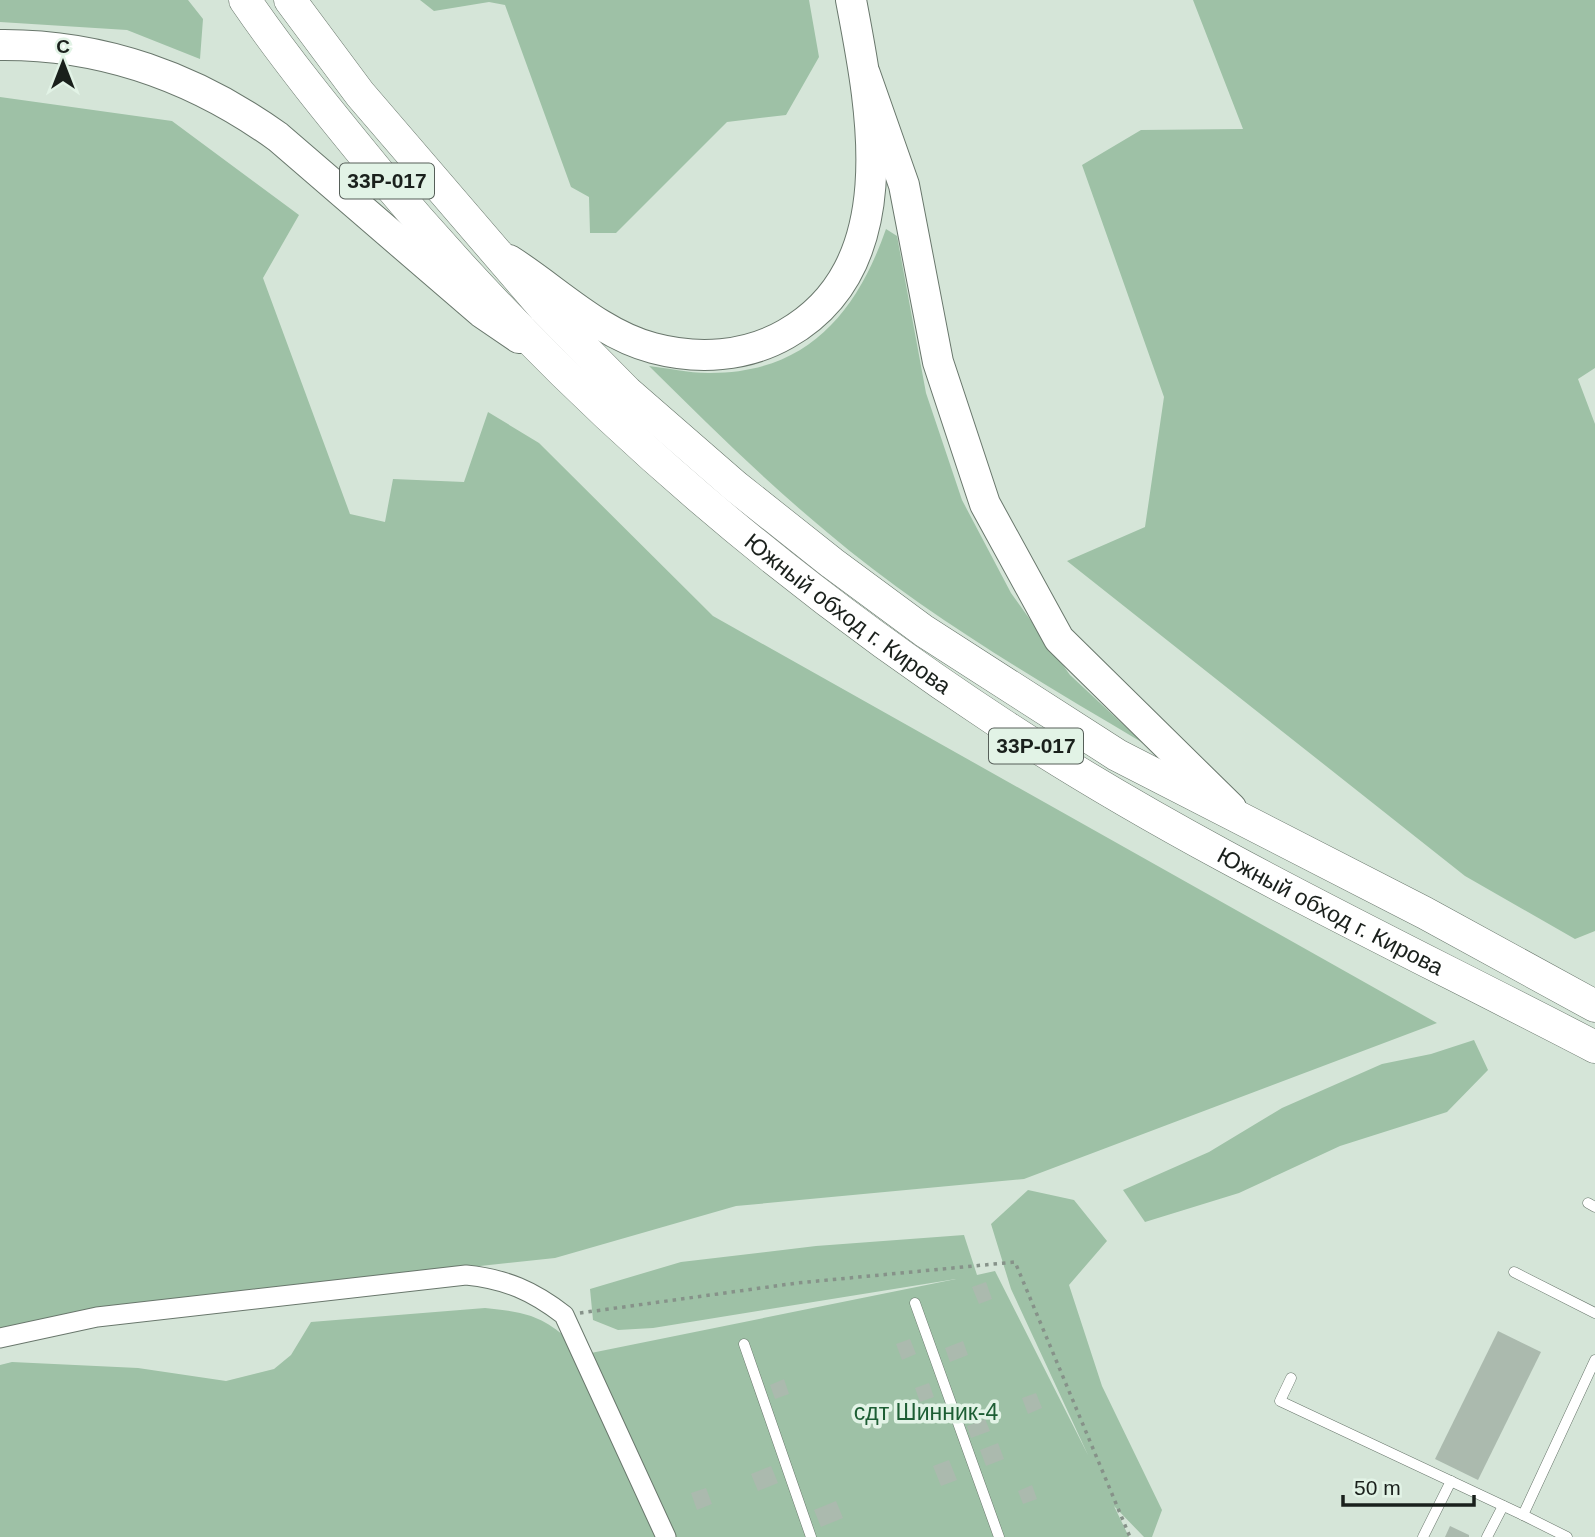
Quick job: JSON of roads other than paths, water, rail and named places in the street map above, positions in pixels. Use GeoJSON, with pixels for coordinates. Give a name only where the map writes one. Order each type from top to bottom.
{"type":"FeatureCollection","features":[{"type":"Feature","properties":{"kind":"highway","name":"Южный обход г. Кирова"},"geometry":{"type":"LineString","coordinates":[[245,0],[324,106],[423,225],[540,352],[631,439],[835,609],[1000,724],[1106,788],[1243,864],[1595,1047]]}},
{"type":"Feature","properties":{"kind":"highway","name":"Южный обход г. Кирова"},"geometry":{"type":"LineString","coordinates":[[290,0],[360,94],[544,308],[627,392],[735,486],[832,563],[923,631],[1117,755],[1425,913],[1595,1006]]}},
{"type":"Feature","properties":{"kind":"main road"},"geometry":{"type":"LineString","coordinates":[[499,254],[594,320],[628,339],[651,348],[680,354],[726,355],[771,343],[811,317],[829,299],[858,251],[869,207],[871,170],[865,74],[851,0]]}},
{"type":"Feature","properties":{"kind":"main road"},"geometry":{"type":"LineString","coordinates":[[0,45],[71,49],[111,57],[163,73],[245,113],[278,137],[481,312],[540,352]]}},
{"type":"Feature","properties":{"kind":"main road"},"geometry":{"type":"LineString","coordinates":[[865,74],[904,185],[938,362],[985,504],[1059,639],[1246,823]]}},
{"type":"Feature","properties":{"kind":"street"},"geometry":{"type":"LineString","coordinates":[[0,1338],[97,1317],[466,1275],[517,1284],[537,1294],[564,1315],[666,1537]]}},
{"type":"Feature","properties":{"kind":"lane"},"geometry":{"type":"LineString","coordinates":[[1514,1272],[1595,1313]]}},
{"type":"Feature","properties":{"kind":"lane"},"geometry":{"type":"LineString","coordinates":[[915,1303],[999,1537]]}},
{"type":"Feature","properties":{"kind":"lane"},"geometry":{"type":"LineString","coordinates":[[744,1344],[811,1537]]}},
{"type":"Feature","properties":{"kind":"lane"},"geometry":{"type":"LineString","coordinates":[[1523,1515],[1595,1360]]}},
{"type":"Feature","properties":{"kind":"lane"},"geometry":{"type":"LineString","coordinates":[[1291,1378],[1280,1401],[1567,1537]]}},
{"type":"Feature","properties":{"kind":"lane"},"geometry":{"type":"LineString","coordinates":[[1423,1537],[1451,1481]]}},
{"type":"Feature","properties":{"kind":"lane"},"geometry":{"type":"LineString","coordinates":[[1488,1537],[1503,1506]]}},
{"type":"Feature","properties":{"kind":"park label","name":"сдт Шинник-4"},"geometry":{"type":"Point","coordinates":[926,1412]}}]}
